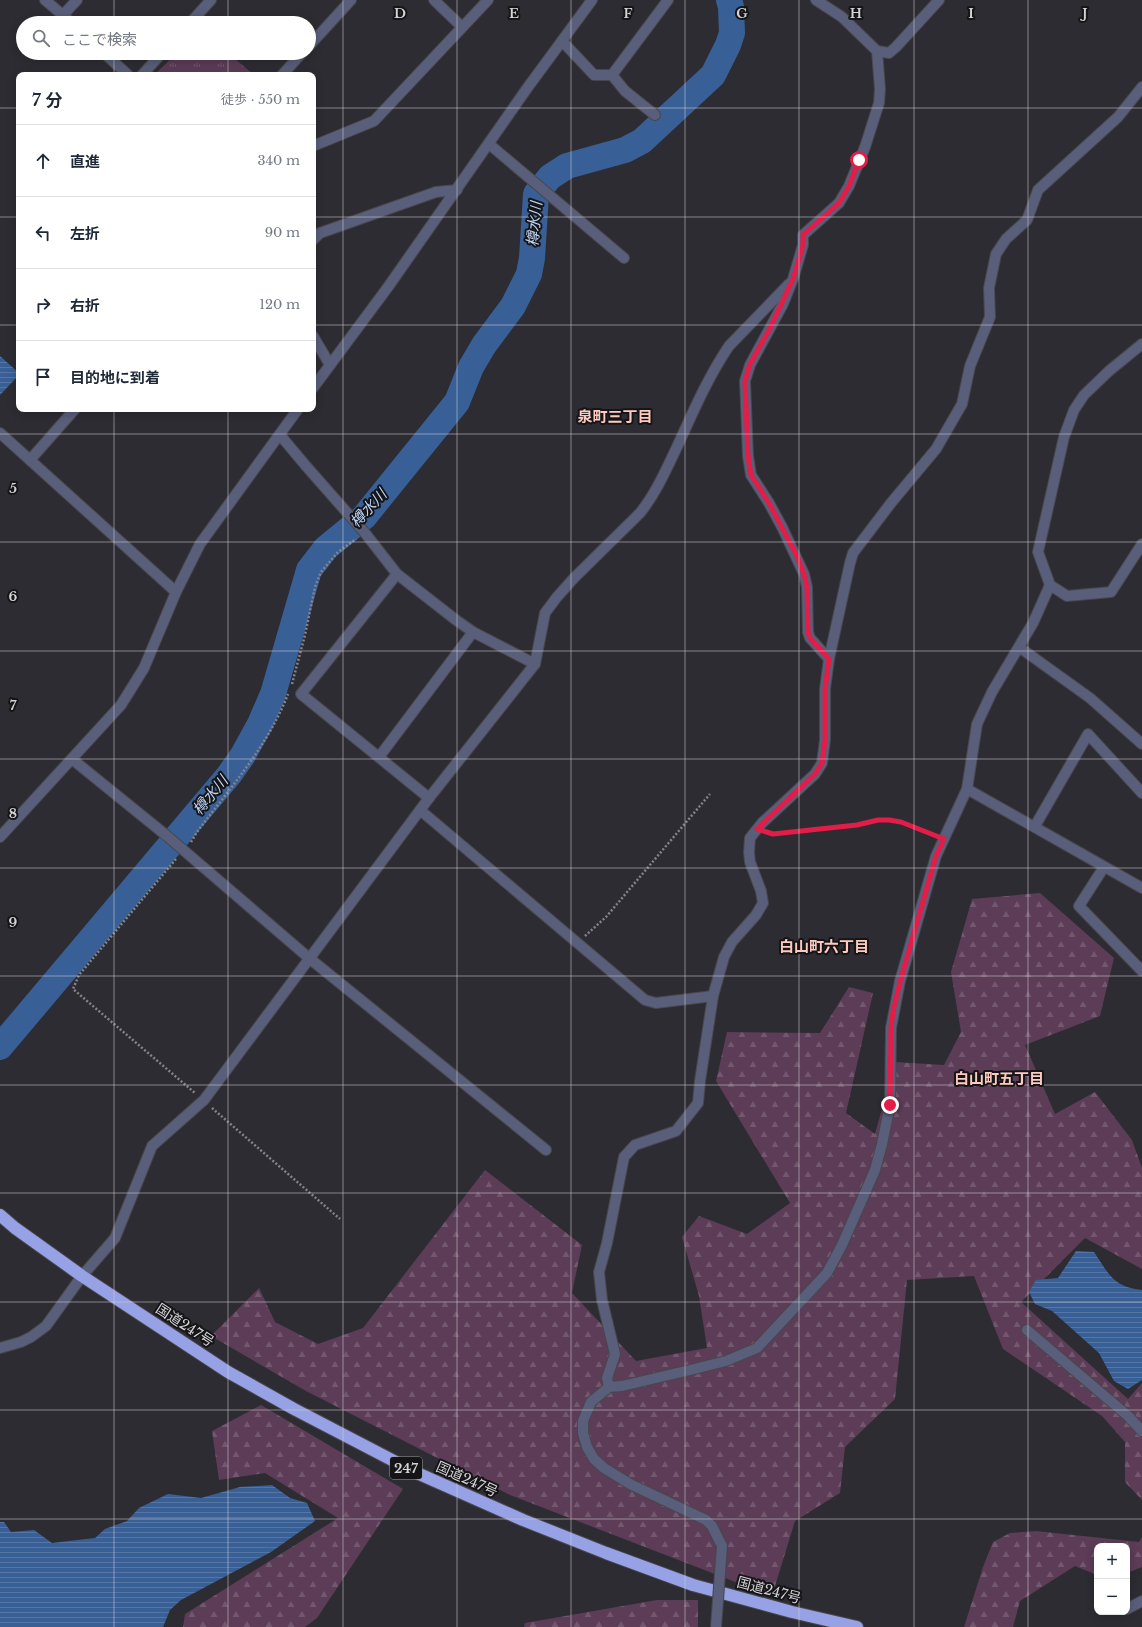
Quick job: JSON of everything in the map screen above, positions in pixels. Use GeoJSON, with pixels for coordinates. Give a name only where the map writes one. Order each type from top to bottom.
{"type":"FeatureCollection","features":[{"type":"Feature","properties":{"kind":"highway","name":"国道247号"},"geometry":{"type":"LineString","coordinates":[[0,1215],[15,1228],[82,1276],[228,1372],[294,1409],[417,1473],[523,1520],[693,1585],[792,1612],[857,1627]]}},
{"type":"Feature","properties":{"kind":"street"},"geometry":{"type":"LineString","coordinates":[[46,0],[63,15],[77,0]]}},
{"type":"Feature","properties":{"kind":"street"},"geometry":{"type":"LineString","coordinates":[[196,16],[211,0]]}},
{"type":"Feature","properties":{"kind":"street"},"geometry":{"type":"LineString","coordinates":[[316,39],[352,0]]}},
{"type":"Feature","properties":{"kind":"street"},"geometry":{"type":"LineString","coordinates":[[434,0],[462,27]]}},
{"type":"Feature","properties":{"kind":"street"},"geometry":{"type":"LineString","coordinates":[[316,145],[374,121],[488,0]]}},
{"type":"Feature","properties":{"kind":"street"},"geometry":{"type":"LineString","coordinates":[[316,384],[388,286],[592,0]]}},
{"type":"Feature","properties":{"kind":"street"},"geometry":{"type":"LineString","coordinates":[[562,41],[594,75],[612,74],[668,0]]}},
{"type":"Feature","properties":{"kind":"street"},"geometry":{"type":"LineString","coordinates":[[816,0],[842,17],[877,51],[879,66],[879,103],[865,147],[849,186],[839,203],[803,235],[803,245],[793,279],[770,328],[750,364],[745,381],[748,456],[751,475],[779,521],[797,556],[807,587],[808,632],[810,638],[829,659]]}},
{"type":"Feature","properties":{"kind":"street"},"geometry":{"type":"LineString","coordinates":[[877,51],[889,52],[896,47],[939,0]]}},
{"type":"Feature","properties":{"kind":"street"},"geometry":{"type":"LineString","coordinates":[[112,60],[125,72]]}},
{"type":"Feature","properties":{"kind":"street"},"geometry":{"type":"LineString","coordinates":[[145,72],[156,60]]}},
{"type":"Feature","properties":{"kind":"street"},"geometry":{"type":"LineString","coordinates":[[285,72],[296,60]]}},
{"type":"Feature","properties":{"kind":"street"},"geometry":{"type":"LineString","coordinates":[[612,74],[625,91],[655,115]]}},
{"type":"Feature","properties":{"kind":"street"},"geometry":{"type":"LineString","coordinates":[[609,1387],[607,1378],[615,1354],[602,1300],[599,1272],[607,1243],[624,1157],[634,1145],[676,1131],[698,1103],[713,996],[727,952],[732,942],[756,915],[762,903],[761,891],[750,862],[750,838],[757,829],[815,774],[822,763],[825,740],[825,689],[829,659],[850,563],[854,553],[891,503],[936,449],[962,404],[970,366],[990,317],[989,288],[996,254],[1006,239],[1027,220],[1038,190],[1118,117],[1142,87]]}},
{"type":"Feature","properties":{"kind":"street"},"geometry":{"type":"LineString","coordinates":[[489,144],[624,258]]}},
{"type":"Feature","properties":{"kind":"street"},"geometry":{"type":"LineString","coordinates":[[316,237],[320,233],[436,192],[457,190]]}},
{"type":"Feature","properties":{"kind":"street"},"geometry":{"type":"LineString","coordinates":[[0,1348],[21,1342],[46,1326],[82,1276],[115,1238],[152,1146],[204,1100],[429,798],[535,664],[545,613],[574,578],[647,505],[661,482],[704,389],[729,346],[793,279]]}},
{"type":"Feature","properties":{"kind":"street"},"geometry":{"type":"LineString","coordinates":[[316,341],[330,365]]}},
{"type":"Feature","properties":{"kind":"street"},"geometry":{"type":"LineString","coordinates":[[1142,344],[1109,371],[1084,396],[1074,410],[1062,444],[1038,552],[1050,585],[1067,596],[1111,592],[1142,544]]}},
{"type":"Feature","properties":{"kind":"street"},"geometry":{"type":"LineString","coordinates":[[30,460],[72,412]]}},
{"type":"Feature","properties":{"kind":"street"},"geometry":{"type":"LineString","coordinates":[[0,837],[121,704],[144,668],[176,592],[200,544],[296,412]]}},
{"type":"Feature","properties":{"kind":"street"},"geometry":{"type":"LineString","coordinates":[[0,433],[176,592]]}},
{"type":"Feature","properties":{"kind":"street"},"geometry":{"type":"LineString","coordinates":[[280,435],[362,530],[397,574],[473,632],[535,664]]}},
{"type":"Feature","properties":{"kind":"street"},"geometry":{"type":"LineString","coordinates":[[397,574],[301,694],[429,798]]}},
{"type":"Feature","properties":{"kind":"street"},"geometry":{"type":"LineString","coordinates":[[716,1627],[722,1546],[712,1526],[706,1520],[630,1484],[604,1468],[594,1459],[587,1447],[583,1433],[583,1421],[591,1402],[609,1387],[622,1386],[698,1368],[726,1360],[757,1348],[827,1273],[842,1245],[875,1170],[890,1105],[891,1028],[893,1011],[936,856],[967,788],[977,724],[992,692],[1033,623],[1050,585]]}},
{"type":"Feature","properties":{"kind":"street"},"geometry":{"type":"LineString","coordinates":[[379,758],[473,632]]}},
{"type":"Feature","properties":{"kind":"street"},"geometry":{"type":"LineString","coordinates":[[1019,647],[1090,698],[1142,744]]}},
{"type":"Feature","properties":{"kind":"street"},"geometry":{"type":"LineString","coordinates":[[1035,826],[1088,734],[1142,793]]}},
{"type":"Feature","properties":{"kind":"street"},"geometry":{"type":"LineString","coordinates":[[72,759],[167,836],[309,958],[546,1150]]}},
{"type":"Feature","properties":{"kind":"street"},"geometry":{"type":"LineString","coordinates":[[967,788],[1142,888]]}},
{"type":"Feature","properties":{"kind":"street"},"geometry":{"type":"LineString","coordinates":[[420,810],[634,992],[650,1003],[713,996]]}},
{"type":"Feature","properties":{"kind":"street"},"geometry":{"type":"LineString","coordinates":[[1104,866],[1079,906],[1142,971]]}},
{"type":"Feature","properties":{"kind":"street"},"geometry":{"type":"LineString","coordinates":[[1027,1330],[1128,1416],[1142,1431]]}},
{"type":"Feature","properties":{"kind":"street"},"geometry":{"type":"LineString","coordinates":[[1130,1606],[1142,1600]]}},
{"type":"Feature","properties":{"kind":"path"},"geometry":{"type":"LineString","coordinates":[[576,943],[606,917],[710,794]]}},
{"type":"Feature","properties":{"kind":"path"},"geometry":{"type":"LineString","coordinates":[[757,829],[773,834],[857,825],[878,820],[889,820],[901,822],[944,839]]}},
{"type":"Feature","properties":{"kind":"green space"},"geometry":{"type":"Polygon","coordinates":[[[170,60],[236,60],[250,72],[157,72],[170,60]]]}},
{"type":"Feature","properties":{"kind":"green space"},"geometry":{"type":"Polygon","coordinates":[[[1040,893],[1114,958],[1100,1016],[1025,1045],[1055,1114],[1095,1092],[1132,1140],[1142,1168],[1142,1269],[1085,1238],[1021,1302],[1128,1399],[1142,1383],[1142,1500],[1125,1482],[1125,1442],[1102,1416],[1003,1349],[974,1276],[907,1280],[895,1399],[845,1447],[840,1493],[795,1521],[772,1596],[510,1495],[306,1391],[211,1336],[259,1288],[275,1322],[318,1344],[363,1328],[485,1170],[582,1245],[572,1293],[636,1361],[707,1348],[699,1296],[682,1237],[699,1216],[747,1234],[790,1203],[716,1081],[727,1032],[820,1033],[849,987],[873,993],[846,1113],[875,1134],[895,1062],[944,1065],[961,1032],[951,972],[972,899],[1040,893]]]}},
{"type":"Feature","properties":{"kind":"green space"},"geometry":{"type":"Polygon","coordinates":[[[261,1405],[403,1489],[317,1618],[305,1627],[183,1627],[185,1614],[338,1518],[265,1473],[219,1480],[212,1431],[261,1405]]]}},
{"type":"Feature","properties":{"kind":"green space"},"geometry":{"type":"Polygon","coordinates":[[[1036,1531],[1139,1542],[1142,1537],[1142,1567],[1130,1572],[1130,1543],[1094,1543],[1094,1574],[1075,1566],[1020,1601],[1013,1627],[964,1627],[983,1567],[993,1542],[1010,1533],[1036,1531]]]}},
{"type":"Feature","properties":{"kind":"green space"},"geometry":{"type":"Polygon","coordinates":[[[657,1600],[698,1600],[698,1627],[524,1627],[525,1623],[657,1600]]]}},
{"type":"Feature","properties":{"kind":"water"},"geometry":{"type":"Polygon","coordinates":[[[0,356],[16,370],[16,378],[0,395],[0,356]]]}},
{"type":"Feature","properties":{"kind":"water"},"geometry":{"type":"Polygon","coordinates":[[[1076,1251],[1094,1252],[1108,1273],[1118,1282],[1124,1286],[1142,1290],[1142,1380],[1128,1389],[1114,1381],[1099,1353],[1052,1311],[1035,1304],[1029,1292],[1036,1280],[1058,1278],[1076,1251]]]}},
{"type":"Feature","properties":{"kind":"water"},"geometry":{"type":"Polygon","coordinates":[[[272,1485],[290,1498],[307,1503],[315,1521],[271,1552],[181,1600],[170,1610],[163,1627],[0,1627],[0,1522],[4,1522],[11,1532],[34,1530],[52,1543],[95,1538],[105,1529],[127,1521],[139,1508],[168,1494],[201,1498],[240,1487],[272,1485]]]}},
{"type":"Feature","properties":{"kind":"waterway","name":"樽水川"},"geometry":{"type":"LineString","coordinates":[[0,1047],[229,775],[243,755],[260,724],[273,694],[309,570],[326,548],[364,517],[457,402],[471,367],[484,345],[513,306],[529,274],[532,258],[536,194],[550,177],[567,166],[625,150],[642,141],[713,75],[728,45],[732,33],[731,7],[729,0]]}},
{"type":"Feature","properties":{"kind":"district","name":"泉町三丁目"},"geometry":{"type":"Point","coordinates":[615,416]}},
{"type":"Feature","properties":{"kind":"district","name":"白山町六丁目"},"geometry":{"type":"Point","coordinates":[824,946]}},
{"type":"Feature","properties":{"kind":"district","name":"白山町五丁目"},"geometry":{"type":"Point","coordinates":[999,1078]}},
{"type":"Feature","properties":{"kind":"route"},"geometry":{"type":"LineString","coordinates":[[859,160],[849,186],[839,203],[803,235],[803,245],[793,279],[783,304],[750,364],[745,381],[748,456],[751,475],[769,503],[797,556],[807,587],[808,632],[813,642],[829,659],[825,689],[825,740],[822,763],[815,774],[757,829],[773,834],[857,825],[878,820],[889,820],[901,822],[944,839],[936,856],[893,1011],[890,1059],[890,1105]]}}]}
